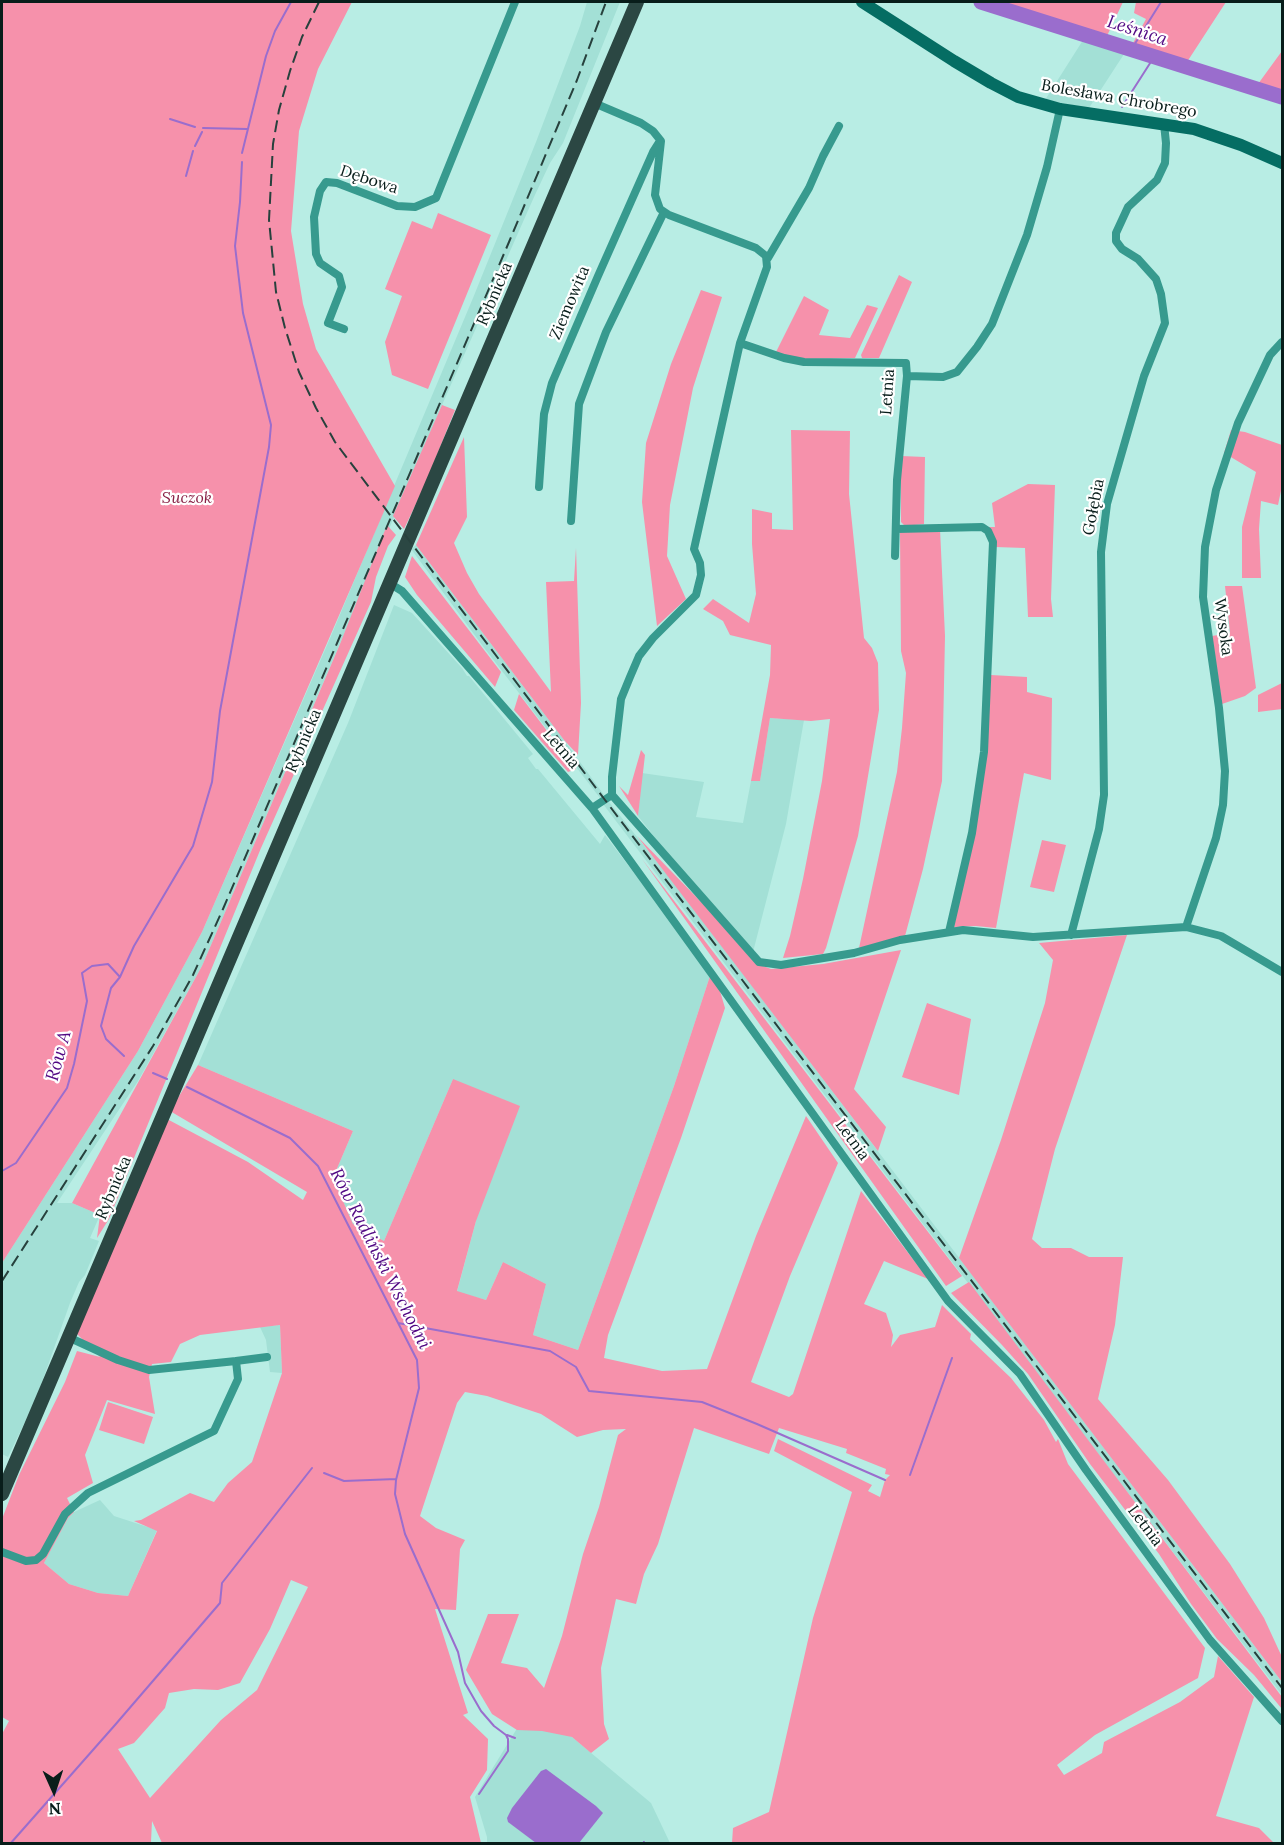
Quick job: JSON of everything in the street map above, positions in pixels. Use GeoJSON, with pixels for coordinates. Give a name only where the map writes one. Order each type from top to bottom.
{"type":"FeatureCollection","features":[{"type":"Feature","properties":{"kind":"main road","name":"Rybnicka"},"geometry":{"type":"LineString","coordinates":[[2,1494],[637,2]]}},
{"type":"Feature","properties":{"kind":"street","name":"Dębowa"},"geometry":{"type":"LineString","coordinates":[[344,328],[328,323],[342,286],[339,276],[320,264],[316,254],[315,217],[320,191],[326,182],[337,183],[397,206],[415,207],[436,198],[515,2]]}},
{"type":"Feature","properties":{"kind":"street","name":"Bolesława Chrobrego"},"geometry":{"type":"LineString","coordinates":[[862,2],[991,83],[1018,97],[1060,109],[1209,133],[1282,163]]}},
{"type":"Feature","properties":{"kind":"street"},"geometry":{"type":"LineString","coordinates":[[594,103],[640,123],[653,131],[661,141],[655,195],[658,206],[664,212],[756,248],[768,258]]}},
{"type":"Feature","properties":{"kind":"street"},"geometry":{"type":"LineString","coordinates":[[907,376],[943,376],[957,372],[992,324],[1026,236],[1047,167],[1060,109]]}},
{"type":"Feature","properties":{"kind":"street","name":"Gołębia"},"geometry":{"type":"LineString","coordinates":[[1071,935],[1098,829],[1104,795],[1101,552],[1107,504],[1138,396],[1165,323],[1156,279],[1138,259],[1122,249],[1116,241],[1116,233],[1128,207],[1157,180],[1165,163],[1164,124]]}},
{"type":"Feature","properties":{"kind":"street"},"geometry":{"type":"LineString","coordinates":[[839,126],[809,188],[768,258],[767,267],[740,343],[694,549],[701,575],[696,595],[653,638],[639,656],[630,677],[621,699],[612,795],[759,962],[781,966],[854,953],[900,940],[963,930],[1033,937],[1186,927],[1221,936],[1282,972]]}},
{"type":"Feature","properties":{"kind":"street","name":"Ziemowita"},"geometry":{"type":"LineString","coordinates":[[539,487],[544,414],[552,383],[653,152],[661,141]]}},
{"type":"Feature","properties":{"kind":"street"},"geometry":{"type":"LineString","coordinates":[[571,521],[579,404],[606,332],[664,212]]}},
{"type":"Feature","properties":{"kind":"street","name":"Wysoka"},"geometry":{"type":"LineString","coordinates":[[1186,927],[1215,838],[1223,805],[1225,771],[1219,708],[1203,597],[1205,547],[1216,490],[1238,423],[1270,355],[1282,342]]}},
{"type":"Feature","properties":{"kind":"street","name":"Letnia"},"geometry":{"type":"LineString","coordinates":[[740,343],[784,358],[804,362],[906,363],[907,376],[898,455],[895,556]]}},
{"type":"Feature","properties":{"kind":"street"},"geometry":{"type":"LineString","coordinates":[[897,529],[982,527],[988,531],[993,542],[984,752],[972,833],[949,932]]}},
{"type":"Feature","properties":{"kind":"street","name":"Letnia"},"geometry":{"type":"LineString","coordinates":[[389,583],[402,591],[592,808],[948,1301],[1020,1374],[1086,1470],[1210,1640],[1282,1721]]}},
{"type":"Feature","properties":{"kind":"street"},"geometry":{"type":"LineString","coordinates":[[592,808],[612,795]]}},
{"type":"Feature","properties":{"kind":"street"},"geometry":{"type":"LineString","coordinates":[[68,1337],[118,1360],[149,1370],[267,1357]]}},
{"type":"Feature","properties":{"kind":"street"},"geometry":{"type":"LineString","coordinates":[[2,1552],[26,1561],[36,1560],[43,1554],[65,1514],[88,1493],[214,1431],[238,1379],[236,1361]]}},
{"type":"Feature","properties":{"kind":"shaded area"},"geometry":{"type":"Polygon","coordinates":[[[587,2],[620,2],[563,143],[550,163],[534,197],[442,405],[202,966],[138,1081],[57,1203],[72,1203],[100,1215],[90,1238],[99,1241],[70,1303],[36,1399],[8,1457],[2,1454],[2,1263],[138,1051],[202,932],[331,636],[473,298],[536,142],[587,2]]]}},
{"type":"Feature","properties":{"kind":"shaded area"},"geometry":{"type":"Polygon","coordinates":[[[1085,37],[1126,51],[1089,108],[1045,100],[1085,37]]]}},
{"type":"Feature","properties":{"kind":"shaded area"},"geometry":{"type":"Polygon","coordinates":[[[416,545],[604,795],[600,798],[411,549],[416,545]]]}},
{"type":"Feature","properties":{"kind":"shaded area"},"geometry":{"type":"Polygon","coordinates":[[[394,605],[412,613],[469,676],[533,754],[528,758],[536,769],[600,844],[605,835],[710,976],[674,1086],[578,1350],[533,1335],[546,1284],[503,1262],[486,1300],[457,1292],[476,1221],[453,1079],[384,1241],[353,1224],[333,1178],[353,1131],[198,1065],[348,723],[394,605]]]}},
{"type":"Feature","properties":{"kind":"shaded area"},"geometry":{"type":"Polygon","coordinates":[[[770,718],[804,720],[786,824],[753,952],[670,857],[638,816],[642,773],[704,782],[696,817],[743,823],[751,781],[760,780],[770,718]]]}},
{"type":"Feature","properties":{"kind":"shaded area"},"geometry":{"type":"Polygon","coordinates":[[[609,802],[670,878],[1282,1682],[1282,1695],[603,804],[609,802]]]}},
{"type":"Feature","properties":{"kind":"shaded area"},"geometry":{"type":"Polygon","coordinates":[[[280,1325],[282,1373],[270,1372],[266,1340],[260,1327],[280,1325]]]}},
{"type":"Feature","properties":{"kind":"shaded area"},"geometry":{"type":"Polygon","coordinates":[[[100,1500],[114,1516],[157,1530],[128,1596],[98,1593],[69,1584],[44,1563],[68,1518],[74,1512],[100,1500]]]}},
{"type":"Feature","properties":{"kind":"shaded area"},"geometry":{"type":"Polygon","coordinates":[[[524,1717],[572,1737],[651,1803],[670,1843],[487,1843],[475,1797],[524,1717]]]}},
{"type":"Feature","properties":{"kind":"shaded area"},"geometry":{"type":"Polygon","coordinates":[[[546,1769],[603,1813],[579,1843],[536,1843],[508,1822],[507,1818],[512,1808],[541,1771],[546,1769]]]}},
{"type":"Feature","properties":{"kind":"green space","name":"Suczok"},"geometry":{"type":"Polygon","coordinates":[[[2,2],[352,2],[318,69],[299,131],[291,231],[303,304],[316,349],[395,486],[202,932],[138,1051],[2,1263],[2,2]]]}},
{"type":"Feature","properties":{"kind":"green space"},"geometry":{"type":"Polygon","coordinates":[[[992,2],[1123,2],[1106,38],[992,2]]]}},
{"type":"Feature","properties":{"kind":"green space"},"geometry":{"type":"Polygon","coordinates":[[[1136,2],[1226,2],[1187,62],[1258,84],[1282,51],[1282,103],[1198,75],[1186,62],[1132,45],[1146,19],[1134,13],[1136,2]]]}},
{"type":"Feature","properties":{"kind":"green space"},"geometry":{"type":"Polygon","coordinates":[[[438,213],[491,235],[428,389],[392,375],[385,342],[402,296],[385,289],[412,221],[432,229],[438,213]]]}},
{"type":"Feature","properties":{"kind":"green space"},"geometry":{"type":"Polygon","coordinates":[[[899,275],[912,282],[879,358],[862,358],[861,355],[899,275]]]}},
{"type":"Feature","properties":{"kind":"green space"},"geometry":{"type":"Polygon","coordinates":[[[701,290],[722,297],[693,388],[670,505],[667,556],[686,599],[657,626],[642,502],[646,443],[671,364],[701,290]]]}},
{"type":"Feature","properties":{"kind":"green space"},"geometry":{"type":"Polygon","coordinates":[[[804,296],[829,310],[819,335],[850,338],[867,305],[878,308],[855,358],[799,359],[776,352],[804,296]]]}},
{"type":"Feature","properties":{"kind":"green space"},"geometry":{"type":"Polygon","coordinates":[[[442,405],[455,410],[424,487],[404,529],[393,516],[442,405]]]}},
{"type":"Feature","properties":{"kind":"green space"},"geometry":{"type":"Polygon","coordinates":[[[791,430],[850,431],[849,494],[864,638],[872,648],[878,663],[879,710],[858,836],[826,948],[823,954],[783,958],[803,879],[822,781],[830,719],[811,721],[770,718],[760,781],[751,781],[770,675],[771,645],[730,635],[723,621],[703,609],[713,599],[749,623],[756,594],[752,509],[772,513],[772,529],[793,530],[791,430]]]}},
{"type":"Feature","properties":{"kind":"green space"},"geometry":{"type":"Polygon","coordinates":[[[1231,430],[1245,432],[1282,445],[1282,486],[1278,505],[1261,501],[1259,529],[1261,578],[1242,578],[1242,527],[1256,472],[1224,453],[1231,430]]]}},
{"type":"Feature","properties":{"kind":"green space"},"geometry":{"type":"Polygon","coordinates":[[[464,437],[467,517],[454,543],[479,594],[551,692],[546,582],[574,581],[576,548],[581,703],[578,755],[564,740],[416,545],[464,437]]]}},
{"type":"Feature","properties":{"kind":"green space"},"geometry":{"type":"Polygon","coordinates":[[[901,456],[925,457],[924,524],[905,526],[901,522],[901,456]]]}},
{"type":"Feature","properties":{"kind":"green space"},"geometry":{"type":"Polygon","coordinates":[[[1028,484],[1055,485],[1051,599],[1053,617],[1028,617],[1025,548],[995,547],[988,527],[995,527],[992,503],[1028,484]]]}},
{"type":"Feature","properties":{"kind":"green space"},"geometry":{"type":"Polygon","coordinates":[[[387,525],[396,535],[388,546],[376,577],[371,602],[261,848],[109,1219],[97,1238],[100,1215],[72,1203],[202,966],[340,644],[387,525]]]}},
{"type":"Feature","properties":{"kind":"green space"},"geometry":{"type":"Polygon","coordinates":[[[940,529],[945,636],[942,781],[923,869],[905,936],[859,948],[897,772],[902,728],[906,673],[901,651],[900,532],[940,529]]]}},
{"type":"Feature","properties":{"kind":"green space"},"geometry":{"type":"Polygon","coordinates":[[[412,556],[501,672],[495,687],[417,595],[405,577],[412,556]]]}},
{"type":"Feature","properties":{"kind":"green space"},"geometry":{"type":"Polygon","coordinates":[[[1225,586],[1242,586],[1256,688],[1245,696],[1222,704],[1212,636],[1230,633],[1225,586]]]}},
{"type":"Feature","properties":{"kind":"green space"},"geometry":{"type":"Polygon","coordinates":[[[991,675],[1027,677],[1027,692],[1052,698],[1051,780],[1024,773],[996,928],[954,927],[984,775],[991,675]]]}},
{"type":"Feature","properties":{"kind":"green space"},"geometry":{"type":"Polygon","coordinates":[[[1282,683],[1282,709],[1258,712],[1258,695],[1282,683]]]}},
{"type":"Feature","properties":{"kind":"green space"},"geometry":{"type":"Polygon","coordinates":[[[519,694],[576,769],[568,772],[514,710],[519,694]]]}},
{"type":"Feature","properties":{"kind":"green space"},"geometry":{"type":"Polygon","coordinates":[[[641,750],[645,755],[638,816],[619,786],[628,795],[641,750]]]}},
{"type":"Feature","properties":{"kind":"green space"},"geometry":{"type":"Polygon","coordinates":[[[637,836],[705,906],[755,963],[771,969],[823,964],[901,950],[854,1089],[886,1127],[878,1151],[637,836]]]}},
{"type":"Feature","properties":{"kind":"green space"},"geometry":{"type":"Polygon","coordinates":[[[1042,840],[1066,845],[1054,892],[1030,887],[1042,840]]]}},
{"type":"Feature","properties":{"kind":"green space"},"geometry":{"type":"Polygon","coordinates":[[[642,859],[915,1215],[962,1276],[946,1286],[642,859]]]}},
{"type":"Feature","properties":{"kind":"green space"},"geometry":{"type":"Polygon","coordinates":[[[1127,935],[1055,1149],[1032,1239],[1042,1248],[1071,1248],[1089,1257],[1123,1257],[1115,1325],[1098,1399],[1168,1480],[1230,1564],[1264,1618],[1282,1657],[1282,1682],[959,1258],[1001,1140],[1045,1003],[1053,960],[1039,943],[1127,935]]]}},
{"type":"Feature","properties":{"kind":"green space"},"geometry":{"type":"Polygon","coordinates":[[[710,976],[720,991],[725,1008],[681,1138],[608,1335],[604,1358],[662,1371],[707,1369],[756,1236],[806,1116],[838,1163],[790,1276],[751,1382],[789,1397],[793,1394],[861,1191],[928,1279],[884,1261],[864,1304],[886,1313],[893,1335],[891,1347],[900,1335],[935,1327],[942,1305],[971,1334],[970,1339],[1011,1378],[1044,1420],[1056,1442],[1058,1439],[1068,1464],[1205,1648],[1198,1678],[1095,1735],[1057,1765],[1064,1775],[1102,1753],[1104,1742],[1180,1702],[1214,1677],[1218,1656],[1254,1697],[1216,1816],[1259,1828],[1274,1843],[732,1843],[733,1828],[769,1812],[813,1618],[852,1492],[774,1451],[778,1439],[872,1485],[868,1491],[880,1497],[885,1480],[890,1475],[885,1474],[886,1469],[846,1453],[847,1449],[779,1428],[769,1454],[694,1428],[658,1544],[644,1574],[636,1604],[616,1599],[601,1668],[604,1724],[609,1739],[591,1753],[572,1737],[542,1731],[517,1730],[492,1714],[466,1670],[488,1614],[519,1614],[501,1663],[527,1668],[544,1688],[562,1636],[618,1435],[626,1429],[603,1430],[577,1437],[541,1414],[487,1396],[465,1392],[457,1403],[420,1516],[436,1528],[465,1540],[460,1549],[456,1610],[435,1609],[468,1713],[463,1715],[488,1739],[487,1770],[470,1797],[481,1843],[162,1843],[152,1821],[151,1842],[147,1843],[2,1843],[2,1734],[9,1721],[2,1717],[2,1519],[19,1475],[65,1382],[77,1351],[100,1357],[77,1334],[167,1119],[248,1162],[303,1200],[307,1192],[170,1111],[198,1065],[353,1131],[333,1178],[353,1224],[384,1241],[453,1079],[520,1106],[476,1221],[457,1291],[486,1300],[503,1262],[546,1284],[533,1335],[578,1350],[674,1086],[710,976]],[[280,1325],[200,1335],[180,1344],[171,1362],[152,1364],[149,1377],[155,1414],[107,1400],[85,1455],[93,1483],[67,1498],[74,1512],[68,1518],[44,1563],[69,1584],[98,1593],[128,1596],[157,1531],[134,1521],[141,1520],[190,1493],[214,1502],[228,1483],[252,1462],[282,1373],[280,1325]],[[291,1580],[270,1629],[240,1683],[218,1690],[194,1689],[169,1693],[165,1708],[134,1743],[118,1749],[150,1798],[221,1720],[257,1690],[308,1587],[291,1580]]]}},
{"type":"Feature","properties":{"kind":"green space"},"geometry":{"type":"Polygon","coordinates":[[[927,1003],[971,1019],[959,1095],[902,1077],[927,1003]]]}},
{"type":"Feature","properties":{"kind":"green space"},"geometry":{"type":"Polygon","coordinates":[[[969,1282],[1282,1697],[1282,1709],[1254,1675],[1217,1639],[1159,1554],[1090,1464],[1028,1374],[951,1293],[969,1282]]]}},
{"type":"Feature","properties":{"kind":"green space"},"geometry":{"type":"Polygon","coordinates":[[[108,1402],[153,1417],[144,1444],[99,1430],[108,1402]]]}},
{"type":"Feature","properties":{"kind":"waterway"},"geometry":{"type":"LineString","coordinates":[[242,153],[266,56],[275,31],[291,2]]}},
{"type":"Feature","properties":{"kind":"waterway","name":"Leśnica"},"geometry":{"type":"LineString","coordinates":[[981,2],[1282,97]]}},
{"type":"Feature","properties":{"kind":"waterway"},"geometry":{"type":"LineString","coordinates":[[1131,50],[1161,2]]}},
{"type":"Feature","properties":{"kind":"waterway"},"geometry":{"type":"LineString","coordinates":[[1122,107],[1154,57]]}},
{"type":"Feature","properties":{"kind":"waterway"},"geometry":{"type":"LineString","coordinates":[[170,119],[195,127]]}},
{"type":"Feature","properties":{"kind":"waterway"},"geometry":{"type":"LineString","coordinates":[[203,128],[247,129]]}},
{"type":"Feature","properties":{"kind":"waterway"},"geometry":{"type":"LineString","coordinates":[[195,146],[202,132]]}},
{"type":"Feature","properties":{"kind":"waterway"},"geometry":{"type":"LineString","coordinates":[[186,176],[193,151]]}},
{"type":"Feature","properties":{"kind":"waterway"},"geometry":{"type":"LineString","coordinates":[[124,1056],[106,1039],[101,1026],[111,988],[120,977],[134,946],[193,846],[212,782],[220,711],[269,447],[271,425],[243,313],[235,246],[242,162]]}},
{"type":"Feature","properties":{"kind":"waterway","name":"Rów A"},"geometry":{"type":"LineString","coordinates":[[2,1171],[16,1163],[67,1088],[87,1001],[82,973],[92,966],[108,964],[120,977]]}},
{"type":"Feature","properties":{"kind":"waterway","name":"Rów Radliński Wschodni"},"geometry":{"type":"LineString","coordinates":[[153,1073],[167,1079]]}},
{"type":"Feature","properties":{"kind":"waterway","name":"Rów Radliński Wschodni"},"geometry":{"type":"LineString","coordinates":[[187,1087],[290,1138],[318,1166],[417,1360],[419,1388],[396,1480],[395,1494],[405,1534],[458,1652],[465,1683],[481,1711],[508,1739],[508,1751],[479,1794]]}},
{"type":"Feature","properties":{"kind":"waterway"},"geometry":{"type":"LineString","coordinates":[[398,1323],[550,1351],[576,1367],[589,1391],[702,1402],[885,1480]]}},
{"type":"Feature","properties":{"kind":"waterway"},"geometry":{"type":"LineString","coordinates":[[910,1475],[952,1358]]}},
{"type":"Feature","properties":{"kind":"waterway","name":"Rów Radliński Wschodni"},"geometry":{"type":"LineString","coordinates":[[10,1844],[220,1603],[222,1583],[312,1468]]}},
{"type":"Feature","properties":{"kind":"waterway","name":"Rów Radliński Wschodni"},"geometry":{"type":"LineString","coordinates":[[324,1473],[344,1481],[396,1479]]}},
{"type":"Feature","properties":{"kind":"waterway"},"geometry":{"type":"LineString","coordinates":[[507,1735],[515,1738]]}},
{"type":"Feature","properties":{"kind":"railway"},"geometry":{"type":"LineString","coordinates":[[319,2],[302,37],[279,110],[273,144],[269,220],[276,292],[285,328],[299,372],[335,442],[1282,1688]]}},
{"type":"Feature","properties":{"kind":"railway"},"geometry":{"type":"LineString","coordinates":[[2,1281],[153,1046],[193,975],[509,242],[577,80],[606,2]]}}]}
